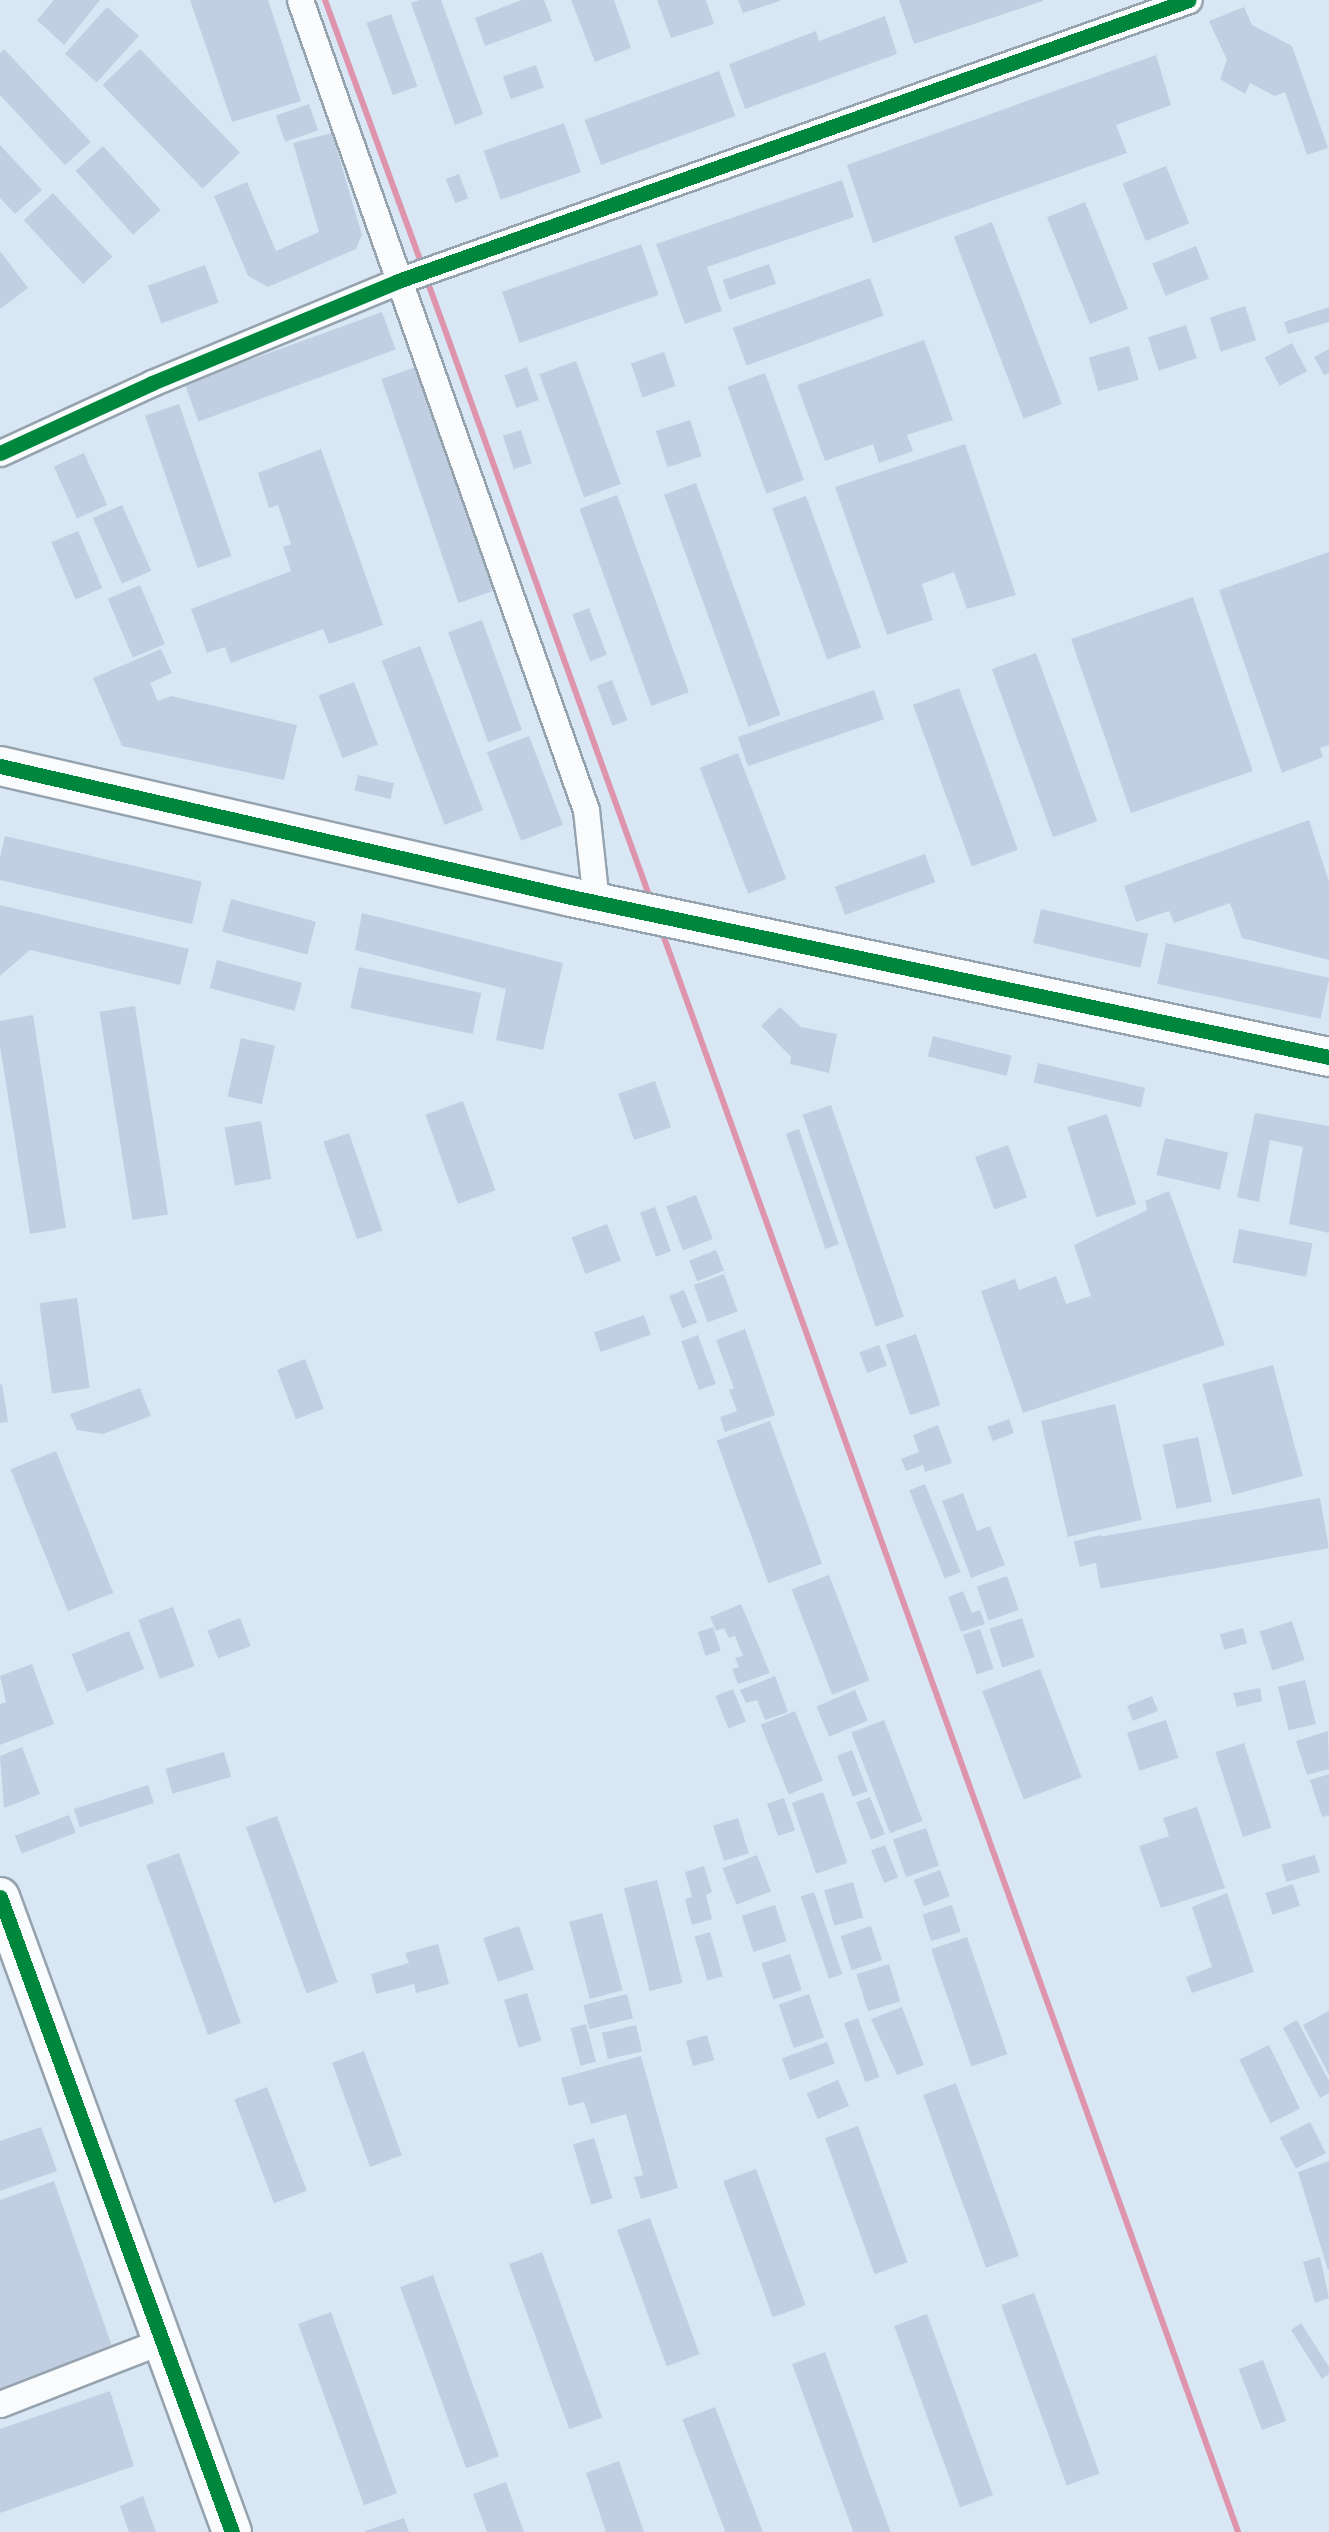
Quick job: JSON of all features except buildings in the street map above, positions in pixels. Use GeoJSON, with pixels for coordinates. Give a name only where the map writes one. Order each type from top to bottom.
{"type":"FeatureCollection","features":[{"type":"Feature","properties":{"kind":"street"},"geometry":{"type":"LineString","coordinates":[[300,0],[404,278],[586,810],[596,902]]}},
{"type":"Feature","properties":{"kind":"street"},"geometry":{"type":"LineString","coordinates":[[0,453],[152,383],[404,278],[1189,0]]}},
{"type":"Feature","properties":{"kind":"street"},"geometry":{"type":"LineString","coordinates":[[0,766],[596,902],[1329,1057]]}},
{"type":"Feature","properties":{"kind":"street"},"geometry":{"type":"LineString","coordinates":[[0,1897],[232,2532]]}},
{"type":"Feature","properties":{"kind":"street"},"geometry":{"type":"LineString","coordinates":[[0,2404],[162,2340]]}},
{"type":"Feature","properties":{"kind":"waterway"},"geometry":{"type":"LineString","coordinates":[[325,0],[423,268]]}},
{"type":"Feature","properties":{"kind":"waterway"},"geometry":{"type":"LineString","coordinates":[[427,280],[650,898]]}},
{"type":"Feature","properties":{"kind":"waterway"},"geometry":{"type":"LineString","coordinates":[[661,929],[1238,2532]]}},
{"type":"Feature","properties":{"kind":"cycle path"},"geometry":{"type":"LineString","coordinates":[[0,453],[152,383],[398,281],[1189,0]]}},
{"type":"Feature","properties":{"kind":"cycle path"},"geometry":{"type":"LineString","coordinates":[[0,766],[571,897],[1329,1057]]}},
{"type":"Feature","properties":{"kind":"cycle path"},"geometry":{"type":"LineString","coordinates":[[0,1897],[232,2532]]}}]}
